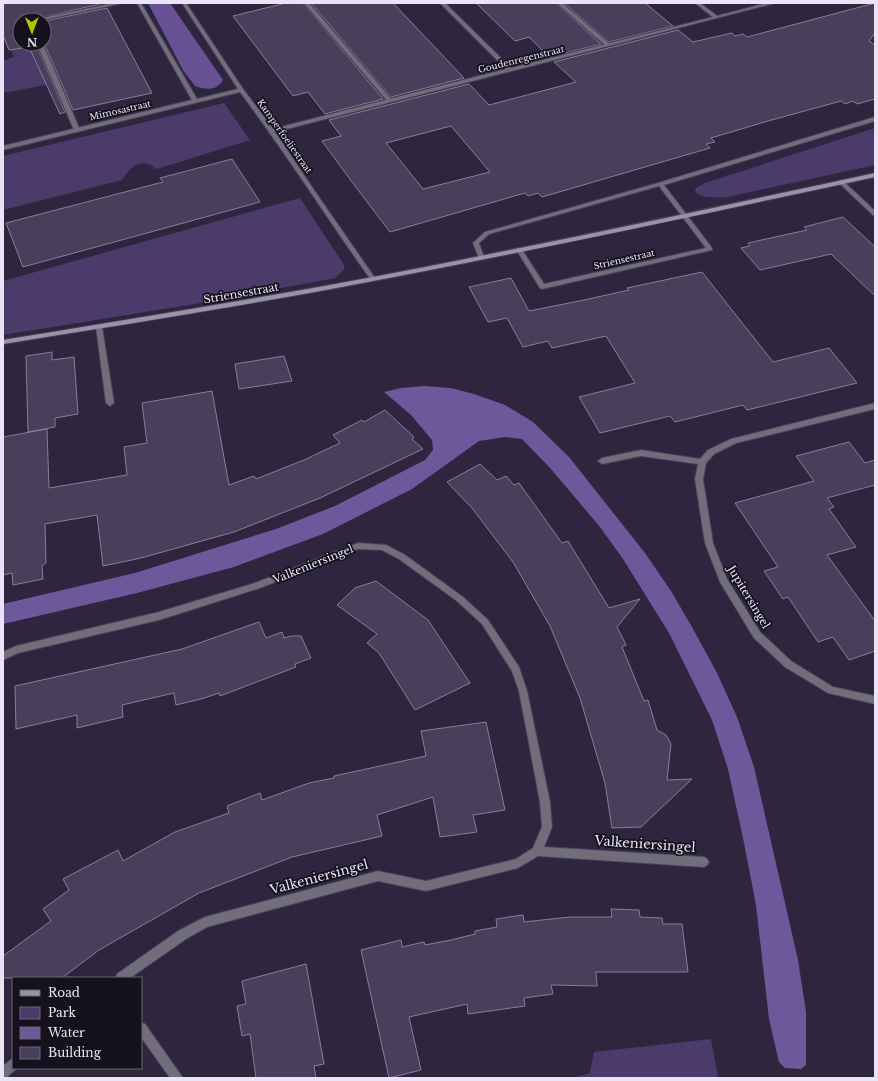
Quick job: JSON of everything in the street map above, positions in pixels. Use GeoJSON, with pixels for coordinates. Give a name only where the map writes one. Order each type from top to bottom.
{"type":"FeatureCollection","features":[{"type":"Feature","properties":{"kind":"street"},"geometry":{"type":"LineString","coordinates":[[52,17],[121,3]]}},
{"type":"Feature","properties":{"kind":"street"},"geometry":{"type":"LineString","coordinates":[[139,3],[195,101]]}},
{"type":"Feature","properties":{"kind":"street","name":"Kamperfoeliestraat"},"geometry":{"type":"LineString","coordinates":[[184,3],[241,90],[272,131],[312,192],[373,279]]}},
{"type":"Feature","properties":{"kind":"street"},"geometry":{"type":"LineString","coordinates":[[306,3],[390,101]]}},
{"type":"Feature","properties":{"kind":"street"},"geometry":{"type":"LineString","coordinates":[[442,3],[510,70]]}},
{"type":"Feature","properties":{"kind":"street"},"geometry":{"type":"LineString","coordinates":[[559,3],[608,45]]}},
{"type":"Feature","properties":{"kind":"street"},"geometry":{"type":"LineString","coordinates":[[697,3],[716,18]]}},
{"type":"Feature","properties":{"kind":"street","name":"Goudenregenstraat"},"geometry":{"type":"LineString","coordinates":[[272,131],[773,3]]}},
{"type":"Feature","properties":{"kind":"street"},"geometry":{"type":"LineString","coordinates":[[43,52],[77,130]]}},
{"type":"Feature","properties":{"kind":"street","name":"Mimosastraat"},"geometry":{"type":"LineString","coordinates":[[3,148],[241,90]]}},
{"type":"Feature","properties":{"kind":"street"},"geometry":{"type":"LineString","coordinates":[[481,257],[476,243],[487,233],[660,184],[875,119]]}},
{"type":"Feature","properties":{"kind":"street","name":"Striensestraat"},"geometry":{"type":"LineString","coordinates":[[3,342],[99,327],[373,279],[684,216],[875,175]]}},
{"type":"Feature","properties":{"kind":"street"},"geometry":{"type":"LineString","coordinates":[[841,182],[875,214]]}},
{"type":"Feature","properties":{"kind":"street","name":"Striensestraat"},"geometry":{"type":"LineString","coordinates":[[519,249],[542,287],[710,249],[660,184]]}},
{"type":"Feature","properties":{"kind":"street"},"geometry":{"type":"LineString","coordinates":[[99,327],[110,403]]}},
{"type":"Feature","properties":{"kind":"street"},"geometry":{"type":"LineString","coordinates":[[602,461],[641,453],[702,462],[711,452],[734,441],[875,406]]}},
{"type":"Feature","properties":{"kind":"street","name":"Jupitersingel"},"geometry":{"type":"LineString","coordinates":[[702,462],[699,479],[709,543],[723,580],[757,635],[788,664],[831,690],[875,700]]}},
{"type":"Feature","properties":{"kind":"street","name":"Valkeniersingel"},"geometry":{"type":"LineString","coordinates":[[3,656],[16,650],[159,616],[257,586],[358,546],[383,547],[402,557],[460,599],[475,612],[485,622],[516,670],[523,691],[544,802],[547,827],[537,852]]}},
{"type":"Feature","properties":{"kind":"street","name":"Valkeniersingel"},"geometry":{"type":"LineString","coordinates":[[122,977],[182,935],[205,922],[378,876],[426,886],[518,863],[537,852],[704,862]]}},
{"type":"Feature","properties":{"kind":"street"},"geometry":{"type":"LineString","coordinates":[[142,1029],[177,1078]]}},
{"type":"Feature","properties":{"kind":"street"},"geometry":{"type":"LineString","coordinates":[[3,1072],[12,1065]]}},
{"type":"Feature","properties":{"kind":"green space"},"geometry":{"type":"Polygon","coordinates":[[[12,22],[12,52],[37,52],[51,84],[3,93],[3,61],[14,57],[3,32],[3,24],[12,22]]]}},
{"type":"Feature","properties":{"kind":"green space"},"geometry":{"type":"Polygon","coordinates":[[[224,103],[250,140],[157,169],[144,163],[136,165],[126,173],[122,180],[3,210],[3,156],[224,103]]]}},
{"type":"Feature","properties":{"kind":"green space"},"geometry":{"type":"Polygon","coordinates":[[[875,128],[875,165],[723,198],[700,195],[695,191],[696,188],[705,183],[875,128]]]}},
{"type":"Feature","properties":{"kind":"green space"},"geometry":{"type":"Polygon","coordinates":[[[300,198],[344,265],[344,270],[335,278],[195,304],[3,335],[3,281],[300,198]]]}},
{"type":"Feature","properties":{"kind":"green space"},"geometry":{"type":"Polygon","coordinates":[[[711,1039],[718,1077],[716,1078],[573,1078],[590,1073],[594,1052],[711,1039]]]}},
{"type":"Feature","properties":{"kind":"shaded area"},"geometry":{"type":"Polygon","coordinates":[[[148,3],[170,3],[223,80],[221,84],[211,89],[195,86],[183,70],[148,3]]]}},
{"type":"Feature","properties":{"kind":"water"},"geometry":{"type":"Polygon","coordinates":[[[424,386],[451,388],[474,394],[505,405],[533,422],[569,457],[645,553],[671,591],[692,627],[717,673],[737,717],[754,767],[798,960],[806,1012],[806,1065],[801,1069],[785,1068],[779,1062],[769,1019],[756,905],[743,838],[728,769],[712,720],[669,633],[623,559],[600,527],[551,469],[522,439],[505,437],[479,441],[412,489],[323,534],[234,567],[137,593],[3,624],[3,604],[135,573],[276,529],[335,506],[425,460],[433,450],[432,440],[411,415],[384,392],[401,388],[424,386]]]}},
{"type":"Feature","properties":{"kind":"building"},"geometry":{"type":"Polygon","coordinates":[[[3,3],[104,3],[52,15],[52,12],[12,12],[12,50],[9,50],[3,35],[3,3]]]}},
{"type":"Feature","properties":{"kind":"building"},"geometry":{"type":"Polygon","coordinates":[[[286,3],[303,3],[383,99],[325,114],[308,92],[293,96],[233,16],[286,3]]]}},
{"type":"Feature","properties":{"kind":"building"},"geometry":{"type":"Polygon","coordinates":[[[311,3],[393,3],[464,78],[391,97],[311,3]]]}},
{"type":"Feature","properties":{"kind":"building"},"geometry":{"type":"Polygon","coordinates":[[[476,3],[556,3],[601,44],[549,57],[529,37],[515,41],[476,3]]]}},
{"type":"Feature","properties":{"kind":"building"},"geometry":{"type":"Polygon","coordinates":[[[564,3],[645,3],[673,26],[609,42],[564,3]]]}},
{"type":"Feature","properties":{"kind":"building"},"geometry":{"type":"Polygon","coordinates":[[[875,3],[875,33],[869,41],[875,45],[875,99],[857,104],[853,101],[845,104],[841,101],[768,121],[711,138],[715,142],[706,144],[710,148],[542,197],[538,193],[528,196],[525,193],[390,232],[322,141],[341,136],[329,120],[469,84],[489,105],[576,82],[554,62],[678,30],[693,42],[732,33],[735,36],[743,34],[747,37],[875,3]],[[451,126],[386,143],[423,189],[490,172],[451,126]]]}},
{"type":"Feature","properties":{"kind":"building"},"geometry":{"type":"Polygon","coordinates":[[[107,8],[152,93],[73,110],[48,52],[52,52],[52,19],[107,8]]]}},
{"type":"Feature","properties":{"kind":"building"},"geometry":{"type":"Polygon","coordinates":[[[31,52],[39,52],[65,112],[60,114],[31,52]]]}},
{"type":"Feature","properties":{"kind":"building"},"geometry":{"type":"Polygon","coordinates":[[[232,159],[260,202],[23,267],[6,223],[163,182],[160,178],[232,159]]]}},
{"type":"Feature","properties":{"kind":"building"},"geometry":{"type":"Polygon","coordinates":[[[843,217],[875,247],[875,296],[831,254],[760,270],[741,248],[750,246],[748,243],[807,230],[804,227],[843,217]]]}},
{"type":"Feature","properties":{"kind":"building"},"geometry":{"type":"Polygon","coordinates":[[[702,272],[773,362],[829,348],[857,383],[747,410],[743,405],[675,422],[670,416],[600,433],[579,397],[635,383],[606,336],[552,348],[548,341],[523,347],[507,318],[488,322],[469,287],[511,278],[529,311],[629,290],[627,288],[702,272]]]}},
{"type":"Feature","properties":{"kind":"building"},"geometry":{"type":"Polygon","coordinates":[[[52,352],[52,360],[74,357],[78,414],[55,418],[55,427],[28,432],[26,356],[52,352]]]}},
{"type":"Feature","properties":{"kind":"building"},"geometry":{"type":"Polygon","coordinates":[[[284,356],[292,381],[239,389],[235,364],[284,356]]]}},
{"type":"Feature","properties":{"kind":"building"},"geometry":{"type":"Polygon","coordinates":[[[212,391],[229,485],[254,476],[256,479],[304,460],[340,443],[333,435],[362,420],[364,422],[385,410],[414,437],[412,439],[423,449],[320,498],[234,532],[141,558],[103,566],[97,515],[45,524],[46,563],[42,566],[43,579],[13,585],[12,573],[3,575],[3,437],[47,429],[49,488],[127,475],[124,447],[147,443],[142,403],[212,391]]]}},
{"type":"Feature","properties":{"kind":"building"},"geometry":{"type":"Polygon","coordinates":[[[849,442],[865,463],[875,460],[875,485],[827,498],[834,507],[829,509],[856,547],[827,555],[875,621],[875,651],[849,660],[833,637],[818,642],[788,597],[783,599],[764,571],[778,567],[735,503],[814,481],[796,456],[849,442]]]}},
{"type":"Feature","properties":{"kind":"building"},"geometry":{"type":"Polygon","coordinates":[[[480,464],[497,480],[506,476],[514,485],[519,483],[562,543],[568,541],[609,608],[640,599],[617,627],[626,645],[622,647],[644,701],[648,700],[657,730],[666,735],[671,744],[667,780],[692,779],[641,827],[612,828],[605,783],[580,698],[550,626],[513,562],[472,508],[447,482],[480,464]]]}},
{"type":"Feature","properties":{"kind":"building"},"geometry":{"type":"Polygon","coordinates":[[[376,581],[428,620],[470,683],[415,710],[379,653],[367,643],[377,634],[337,605],[355,588],[376,581]]]}},
{"type":"Feature","properties":{"kind":"building"},"geometry":{"type":"Polygon","coordinates":[[[259,622],[266,638],[282,632],[284,638],[301,636],[311,658],[295,664],[296,667],[220,696],[219,693],[176,705],[174,693],[122,705],[123,717],[77,728],[77,715],[16,729],[15,686],[182,649],[259,622]]]}},
{"type":"Feature","properties":{"kind":"building"},"geometry":{"type":"Polygon","coordinates":[[[486,722],[505,810],[473,815],[477,832],[440,837],[433,797],[377,815],[382,836],[292,857],[199,893],[99,950],[63,977],[3,978],[3,956],[51,921],[43,909],[69,890],[63,879],[118,850],[123,861],[175,832],[229,813],[227,806],[260,793],[262,800],[309,783],[334,778],[334,776],[426,756],[421,731],[486,722]]]}},
{"type":"Feature","properties":{"kind":"building"},"geometry":{"type":"Polygon","coordinates":[[[611,909],[639,910],[640,917],[662,918],[663,924],[682,924],[688,972],[596,972],[597,986],[551,985],[553,994],[524,998],[525,1006],[468,1014],[467,1004],[409,1017],[421,1070],[389,1078],[361,950],[401,940],[402,947],[424,942],[425,945],[451,940],[475,934],[475,931],[497,927],[496,919],[523,915],[524,922],[570,917],[612,917],[611,909]]]}},
{"type":"Feature","properties":{"kind":"building"},"geometry":{"type":"Polygon","coordinates":[[[306,964],[324,1064],[314,1066],[316,1078],[256,1078],[250,1034],[242,1036],[237,1006],[246,1004],[242,981],[306,964]]]}}]}
